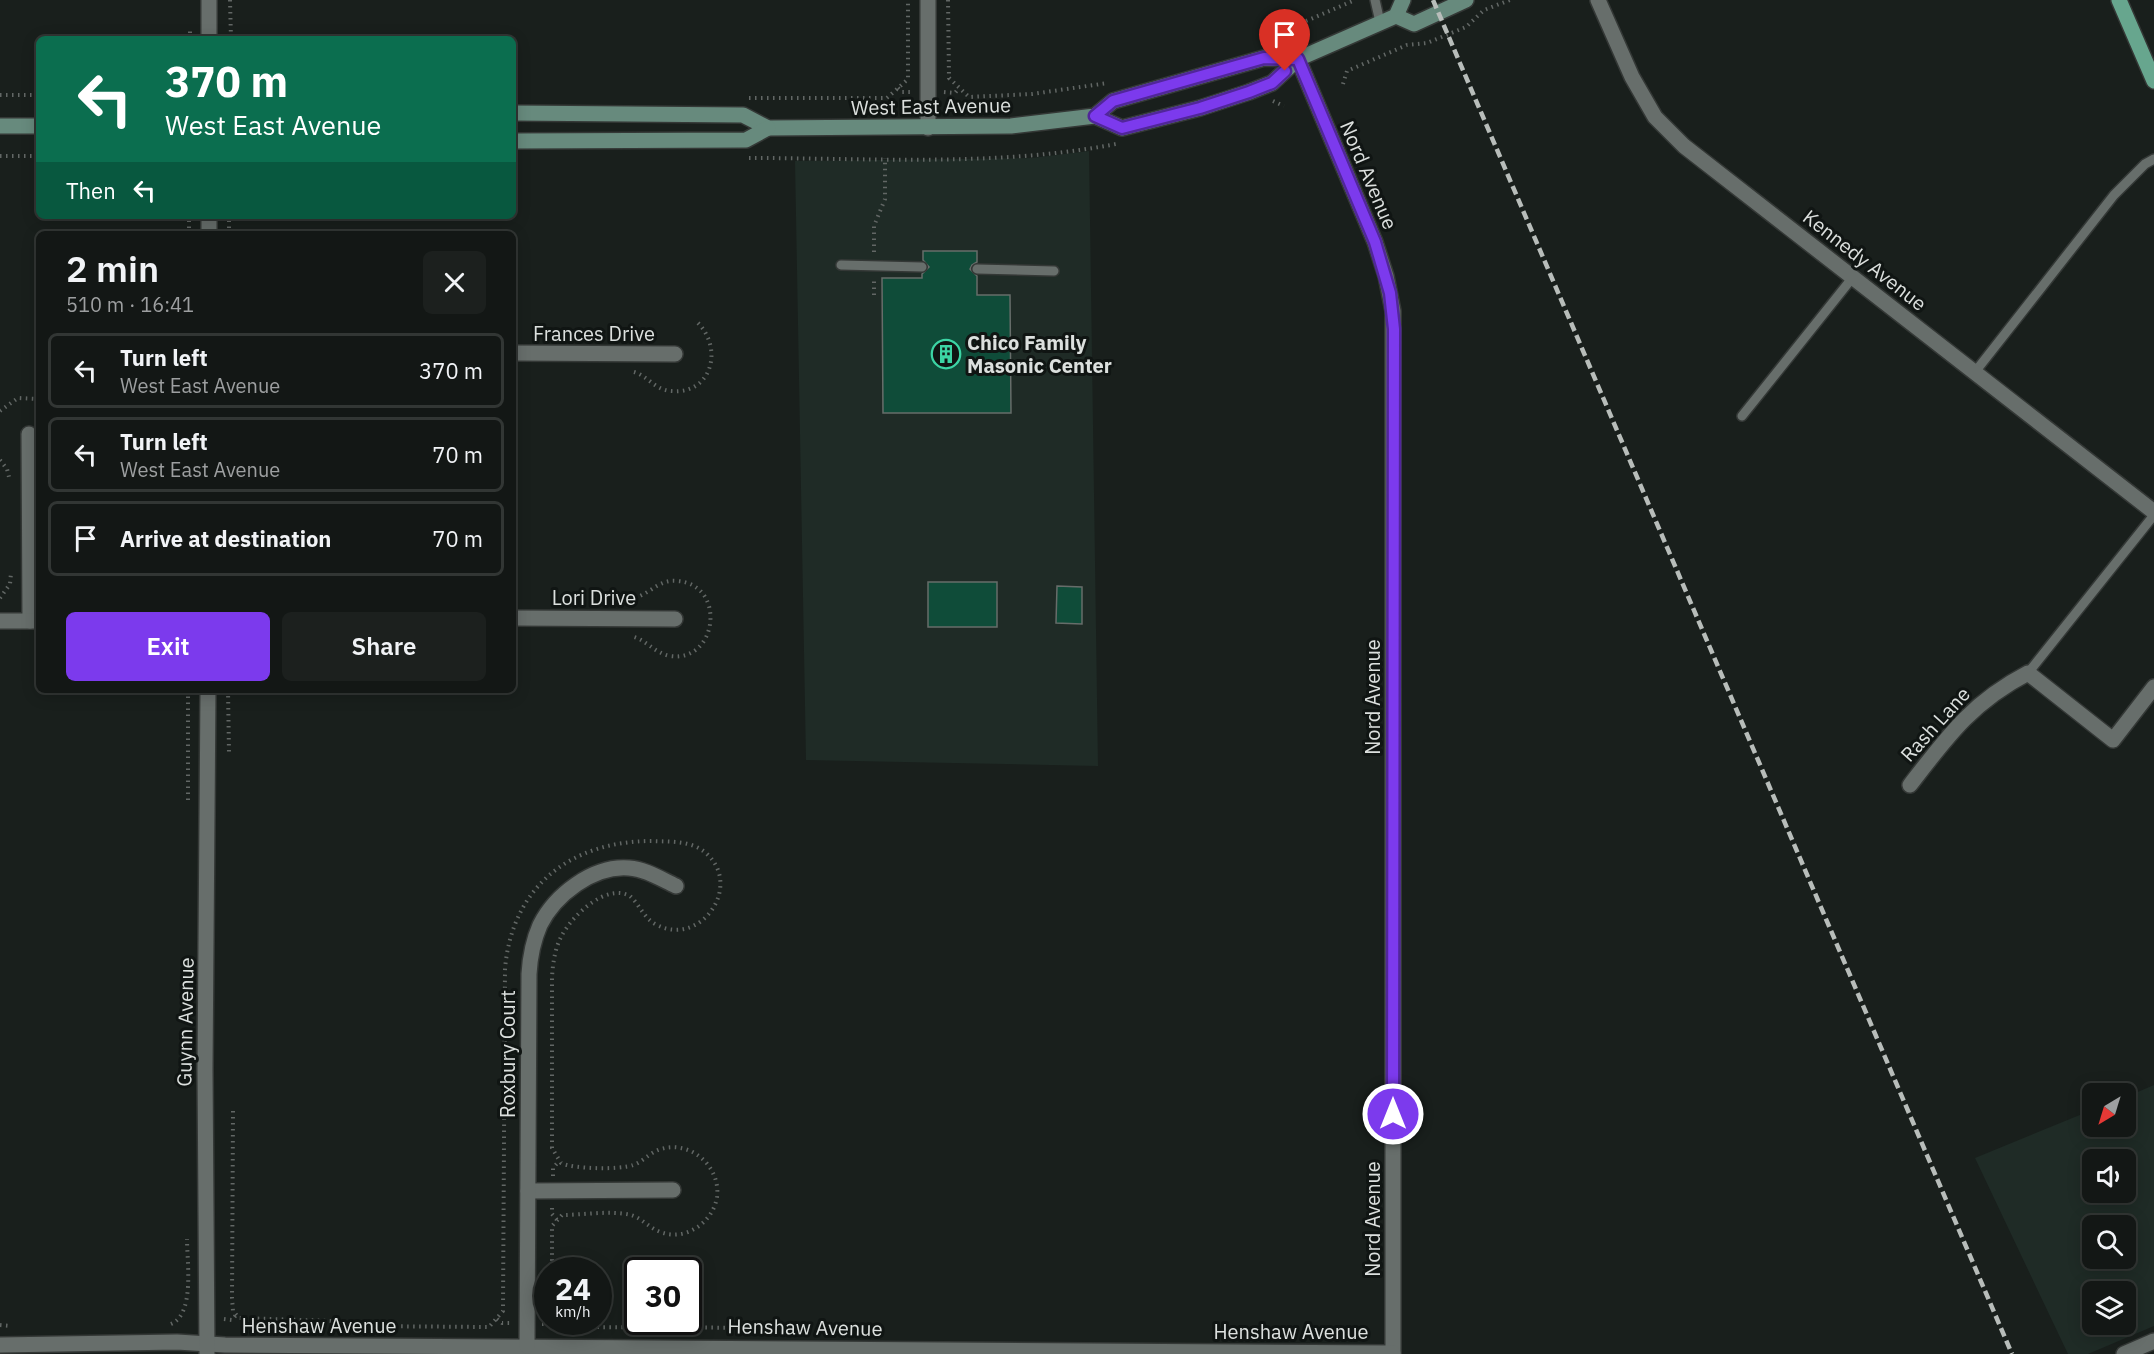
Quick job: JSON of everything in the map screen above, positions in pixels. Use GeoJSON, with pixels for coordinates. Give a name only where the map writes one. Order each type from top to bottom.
{"type":"FeatureCollection","features":[{"type":"Feature","properties":{"kind":"main road"},"geometry":{"type":"LineString","coordinates":[[1396,16],[1403,0]]}},
{"type":"Feature","properties":{"kind":"main road","name":"West East Avenue"},"geometry":{"type":"LineString","coordinates":[[516,113],[743,115],[768,128],[1011,126],[1095,116],[1122,128],[1200,108],[1272,83],[1298,59],[1380,22],[1396,16],[1414,24],[1466,0]]}},
{"type":"Feature","properties":{"kind":"main road"},"geometry":{"type":"LineString","coordinates":[[2119,0],[2154,81]]}},
{"type":"Feature","properties":{"kind":"main road","name":"West East Avenue"},"geometry":{"type":"LineString","coordinates":[[1095,116],[1113,101],[1264,58],[1298,59]]}},
{"type":"Feature","properties":{"kind":"main road"},"geometry":{"type":"LineString","coordinates":[[0,126],[36,126]]}},
{"type":"Feature","properties":{"kind":"main road","name":"West East Avenue"},"geometry":{"type":"LineString","coordinates":[[516,141],[746,140],[768,128]]}},
{"type":"Feature","properties":{"kind":"street"},"geometry":{"type":"LineString","coordinates":[[209,0],[209,36]]}},
{"type":"Feature","properties":{"kind":"street"},"geometry":{"type":"LineString","coordinates":[[928,0],[928,128]]}},
{"type":"Feature","properties":{"kind":"street","name":"Kennedy Avenue"},"geometry":{"type":"LineString","coordinates":[[1601,1],[1632,77],[1655,117],[1684,146],[2154,514]]}},
{"type":"Feature","properties":{"kind":"street","name":"Nord Avenue"},"geometry":{"type":"LineString","coordinates":[[1298,59],[1375,242],[1386,276],[1393,311],[1393,1354]]}},
{"type":"Feature","properties":{"kind":"street","name":"Frances Drive"},"geometry":{"type":"LineString","coordinates":[[516,353],[675,354]]}},
{"type":"Feature","properties":{"kind":"street"},"geometry":{"type":"LineString","coordinates":[[0,621],[34,621],[28,435]]}},
{"type":"Feature","properties":{"kind":"street","name":"Lori Drive"},"geometry":{"type":"LineString","coordinates":[[516,618],[675,619]]}},
{"type":"Feature","properties":{"kind":"street"},"geometry":{"type":"LineString","coordinates":[[2028,673],[2113,740],[2154,687]]}},
{"type":"Feature","properties":{"kind":"street","name":"Rash Lane"},"geometry":{"type":"LineString","coordinates":[[1910,785],[1967,716],[1996,689],[2028,673]]}},
{"type":"Feature","properties":{"kind":"street","name":"Guynn Avenue"},"geometry":{"type":"LineString","coordinates":[[207,1349],[205,1069],[208,693]]}},
{"type":"Feature","properties":{"kind":"street","name":"Roxbury Court"},"geometry":{"type":"LineString","coordinates":[[527,1346],[528,974],[530,956],[541,924],[556,903],[578,883],[611,869],[638,870],[676,885]]}},
{"type":"Feature","properties":{"kind":"street"},"geometry":{"type":"LineString","coordinates":[[528,1191],[673,1190]]}},
{"type":"Feature","properties":{"kind":"street"},"geometry":{"type":"LineString","coordinates":[[2124,1354],[2154,1341]]}},
{"type":"Feature","properties":{"kind":"street","name":"Henshaw Avenue"},"geometry":{"type":"LineString","coordinates":[[0,1345],[207,1349],[527,1346],[1393,1354]]}},
{"type":"Feature","properties":{"kind":"lane"},"geometry":{"type":"LineString","coordinates":[[1375,0],[1380,22]]}},
{"type":"Feature","properties":{"kind":"lane"},"geometry":{"type":"LineString","coordinates":[[1975,372],[2114,195],[2145,164],[2154,159]]}},
{"type":"Feature","properties":{"kind":"lane"},"geometry":{"type":"LineString","coordinates":[[841,265],[922,267]]}},
{"type":"Feature","properties":{"kind":"lane"},"geometry":{"type":"LineString","coordinates":[[977,269],[1054,270]]}},
{"type":"Feature","properties":{"kind":"lane"},"geometry":{"type":"LineString","coordinates":[[1742,416],[1853,277]]}},
{"type":"Feature","properties":{"kind":"lane"},"geometry":{"type":"LineString","coordinates":[[2028,673],[2154,514]]}},
{"type":"Feature","properties":{"kind":"path"},"geometry":{"type":"LineString","coordinates":[[230,0],[231,36]]}},
{"type":"Feature","properties":{"kind":"path"},"geometry":{"type":"LineString","coordinates":[[740,98],[887,98],[908,79],[908,0]]}},
{"type":"Feature","properties":{"kind":"path"},"geometry":{"type":"LineString","coordinates":[[948,0],[949,78],[969,97],[1032,94],[1119,81]]}},
{"type":"Feature","properties":{"kind":"path"},"geometry":{"type":"LineString","coordinates":[[1252,44],[1355,0]]}},
{"type":"Feature","properties":{"kind":"path"},"geometry":{"type":"LineString","coordinates":[[0,95],[36,95]]}},
{"type":"Feature","properties":{"kind":"path"},"geometry":{"type":"LineString","coordinates":[[1265,104],[1275,101],[1284,106]]}},
{"type":"Feature","properties":{"kind":"path"},"geometry":{"type":"LineString","coordinates":[[745,158],[1011,156],[1119,143]]}},
{"type":"Feature","properties":{"kind":"path"},"geometry":{"type":"LineString","coordinates":[[0,156],[36,156]]}},
{"type":"Feature","properties":{"kind":"path"},"geometry":{"type":"LineString","coordinates":[[874,295],[874,226],[885,199],[885,158]]}},
{"type":"Feature","properties":{"kind":"path"},"geometry":{"type":"LineString","coordinates":[[0,411],[18,398],[36,399]]}},
{"type":"Feature","properties":{"kind":"path"},"geometry":{"type":"LineString","coordinates":[[0,460],[9,473],[10,486]]}},
{"type":"Feature","properties":{"kind":"path"},"geometry":{"type":"LineString","coordinates":[[0,598],[10,584],[10,565]]}},
{"type":"Feature","properties":{"kind":"path"},"geometry":{"type":"LineString","coordinates":[[188,693],[188,812]]}},
{"type":"Feature","properties":{"kind":"path"},"geometry":{"type":"LineString","coordinates":[[228,693],[228,753]]}},
{"type":"Feature","properties":{"kind":"path"},"geometry":{"type":"LineString","coordinates":[[161,1326],[175,1323],[184,1312],[187,1236]]}},
{"type":"Feature","properties":{"kind":"path"},"geometry":{"type":"LineString","coordinates":[[0,1325],[17,1326]]}},
{"type":"Feature","properties":{"kind":"path"},"geometry":{"type":"LineString","coordinates":[[612,1327],[802,1328]]}},
{"type":"Feature","properties":{"kind":"shaded area"},"geometry":{"type":"Polygon","coordinates":[[[1089,151],[1098,766],[806,760],[795,161],[1032,158],[1089,151]]]}},
{"type":"Feature","properties":{"kind":"shaded area"},"geometry":{"type":"Polygon","coordinates":[[[2154,1085],[2154,1326],[2136,1334],[2136,1281],[2082,1281],[2082,1335],[2133,1335],[2088,1354],[2068,1354],[1975,1158],[2082,1114],[2082,1137],[2136,1137],[2136,1093],[2154,1085]]]}},
{"type":"Feature","properties":{"kind":"building","name":"Chico Family Masonic Center"},"geometry":{"type":"Polygon","coordinates":[[[923,251],[977,251],[977,262],[970,269],[977,276],[977,295],[1010,295],[1011,413],[883,413],[882,278],[922,278],[922,274],[929,267],[923,260],[923,251]]]}},
{"type":"Feature","properties":{"kind":"building"},"geometry":{"type":"Polygon","coordinates":[[[928,582],[997,582],[997,627],[928,627],[928,582]]]}},
{"type":"Feature","properties":{"kind":"building"},"geometry":{"type":"Polygon","coordinates":[[[1057,586],[1082,587],[1082,624],[1056,623],[1057,586]]]}},
{"type":"Feature","properties":{"kind":"railway"},"geometry":{"type":"LineString","coordinates":[[1433,0],[2012,1354]]}},
{"type":"Feature","properties":{"kind":"place","name":"Chico Family Masonic Center"},"geometry":{"type":"Point","coordinates":[946,354]}},
{"type":"Feature","properties":{"kind":"route"},"geometry":{"type":"LineString","coordinates":[[1285,71],[1272,83],[1249,92],[1200,108],[1122,128],[1095,116],[1113,101],[1205,77],[1264,58],[1298,59],[1375,242],[1386,276],[1394,329],[1393,1114]]}}]}
